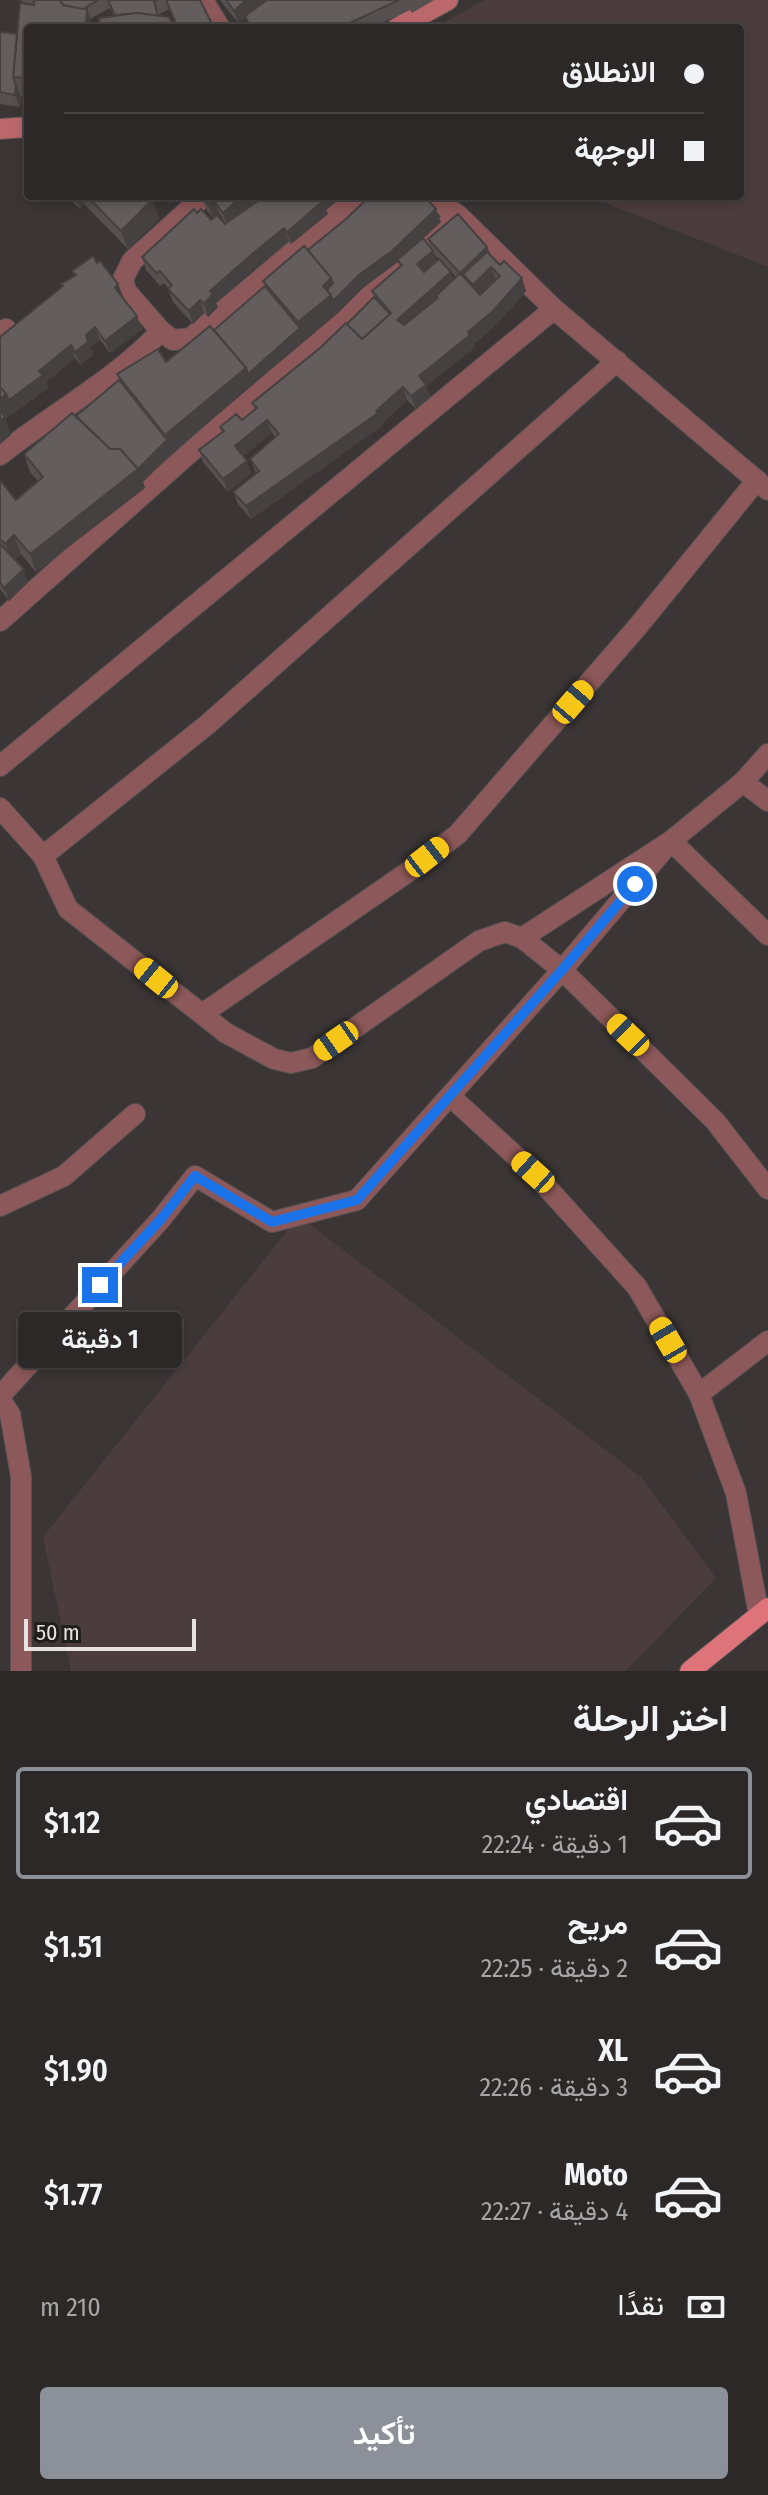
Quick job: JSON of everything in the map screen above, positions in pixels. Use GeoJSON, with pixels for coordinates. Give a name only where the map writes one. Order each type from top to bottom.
{"type":"FeatureCollection","features":[{"type":"Feature","properties":{"kind":"main road"},"geometry":{"type":"LineString","coordinates":[[404,24],[448,0]]}},
{"type":"Feature","properties":{"kind":"main road"},"geometry":{"type":"LineString","coordinates":[[0,129],[24,127]]}},
{"type":"Feature","properties":{"kind":"main road"},"geometry":{"type":"LineString","coordinates":[[690,1671],[763,1612]]}},
{"type":"Feature","properties":{"kind":"street"},"geometry":{"type":"LineString","coordinates":[[203,0],[218,24]]}},
{"type":"Feature","properties":{"kind":"street"},"geometry":{"type":"LineString","coordinates":[[200,200],[132,261],[123,279],[126,291],[161,331],[173,340],[191,338],[354,200]]}},
{"type":"Feature","properties":{"kind":"street"},"geometry":{"type":"LineString","coordinates":[[202,1014],[458,834],[762,485],[554,309],[458,215],[436,200]]}},
{"type":"Feature","properties":{"kind":"street"},"geometry":{"type":"LineString","coordinates":[[0,621],[458,215]]}},
{"type":"Feature","properties":{"kind":"street"},"geometry":{"type":"LineString","coordinates":[[0,766],[554,309]]}},
{"type":"Feature","properties":{"kind":"street"},"geometry":{"type":"LineString","coordinates":[[0,455],[137,356],[161,331]]}},
{"type":"Feature","properties":{"kind":"street"},"geometry":{"type":"LineString","coordinates":[[43,856],[208,724],[617,361]]}},
{"type":"Feature","properties":{"kind":"street"},"geometry":{"type":"LineString","coordinates":[[522,938],[671,841],[743,782],[768,754]]}},
{"type":"Feature","properties":{"kind":"street"},"geometry":{"type":"LineString","coordinates":[[743,782],[768,801]]}},
{"type":"Feature","properties":{"kind":"street"},"geometry":{"type":"LineString","coordinates":[[0,808],[43,856],[68,909],[226,1033],[274,1059],[291,1063],[312,1058],[479,941],[505,932],[522,938],[562,970],[715,1121],[768,1189]]}},
{"type":"Feature","properties":{"kind":"street"},"geometry":{"type":"LineString","coordinates":[[671,841],[768,935]]}},
{"type":"Feature","properties":{"kind":"street"},"geometry":{"type":"LineString","coordinates":[[21,1671],[21,1476],[10,1414],[0,1397],[161,1219],[195,1176],[272,1222],[357,1200],[562,970],[671,841]]}},
{"type":"Feature","properties":{"kind":"street"},"geometry":{"type":"LineString","coordinates":[[450,1096],[533,1172],[637,1287],[699,1394],[736,1493],[763,1612]]}},
{"type":"Feature","properties":{"kind":"street"},"geometry":{"type":"LineString","coordinates":[[0,1206],[64,1176],[135,1114]]}},
{"type":"Feature","properties":{"kind":"street"},"geometry":{"type":"LineString","coordinates":[[699,1394],[768,1341]]}},
{"type":"Feature","properties":{"kind":"shaded area"},"geometry":{"type":"Polygon","coordinates":[[[484,0],[768,0],[768,267],[598,200],[744,200],[744,24],[442,24],[484,0]]]}},
{"type":"Feature","properties":{"kind":"shaded area"},"geometry":{"type":"Polygon","coordinates":[[[299,1216],[641,1477],[716,1578],[626,1671],[71,1671],[43,1537],[299,1216]]]}},
{"type":"Feature","properties":{"kind":"building"},"geometry":{"type":"Polygon","coordinates":[[[34,0],[60,0],[63,5],[87,9],[86,24],[24,24],[24,78],[13,77],[20,3],[34,5],[34,0]]]}},
{"type":"Feature","properties":{"kind":"building"},"geometry":{"type":"Polygon","coordinates":[[[60,0],[98,0],[83,9],[63,5],[60,0]]]}},
{"type":"Feature","properties":{"kind":"building"},"geometry":{"type":"Polygon","coordinates":[[[108,0],[158,0],[154,2],[158,16],[137,13],[115,15],[108,0]]]}},
{"type":"Feature","properties":{"kind":"building"},"geometry":{"type":"Polygon","coordinates":[[[166,0],[200,0],[212,24],[172,24],[175,21],[166,0]]]}},
{"type":"Feature","properties":{"kind":"building"},"geometry":{"type":"Polygon","coordinates":[[[226,0],[246,0],[234,11],[226,0]]]}},
{"type":"Feature","properties":{"kind":"building"},"geometry":{"type":"Polygon","coordinates":[[[267,0],[399,0],[348,24],[249,24],[245,16],[267,0]]]}},
{"type":"Feature","properties":{"kind":"building"},"geometry":{"type":"Polygon","coordinates":[[[137,13],[169,17],[172,24],[99,24],[99,18],[137,13]]]}},
{"type":"Feature","properties":{"kind":"building"},"geometry":{"type":"Polygon","coordinates":[[[0,32],[17,34],[13,77],[15,95],[0,92],[0,32]]]}},
{"type":"Feature","properties":{"kind":"building"},"geometry":{"type":"Polygon","coordinates":[[[91,200],[152,200],[121,231],[91,200]]]}},
{"type":"Feature","properties":{"kind":"building"},"geometry":{"type":"Polygon","coordinates":[[[204,200],[238,200],[223,213],[214,201],[208,204],[204,200]]]}},
{"type":"Feature","properties":{"kind":"building"},"geometry":{"type":"Polygon","coordinates":[[[259,200],[323,201],[287,232],[284,228],[251,255],[210,291],[213,294],[204,304],[200,300],[189,311],[168,289],[172,285],[160,271],[156,273],[142,257],[194,209],[197,213],[201,209],[211,220],[217,215],[225,224],[259,200]]]}},
{"type":"Feature","properties":{"kind":"building"},"geometry":{"type":"Polygon","coordinates":[[[366,200],[428,200],[436,209],[333,301],[327,290],[333,283],[331,278],[308,250],[366,200]]]}},
{"type":"Feature","properties":{"kind":"building"},"geometry":{"type":"Polygon","coordinates":[[[458,214],[487,247],[460,273],[428,239],[458,214]]]}},
{"type":"Feature","properties":{"kind":"building"},"geometry":{"type":"Polygon","coordinates":[[[423,238],[433,251],[417,264],[424,272],[439,259],[451,272],[397,320],[404,325],[438,298],[436,296],[460,273],[480,295],[500,276],[491,267],[473,285],[463,274],[487,252],[500,265],[504,261],[522,278],[493,311],[468,332],[470,335],[419,376],[426,385],[411,396],[403,387],[376,411],[378,413],[246,506],[233,492],[259,471],[250,459],[279,434],[267,420],[235,446],[247,461],[223,479],[199,450],[224,431],[220,427],[236,414],[242,420],[257,408],[252,403],[346,323],[362,339],[391,313],[372,291],[402,265],[397,260],[423,238]]]}},
{"type":"Feature","properties":{"kind":"building"},"geometry":{"type":"Polygon","coordinates":[[[304,246],[331,278],[323,286],[331,295],[298,322],[263,281],[304,246]]]}},
{"type":"Feature","properties":{"kind":"building"},"geometry":{"type":"Polygon","coordinates":[[[93,256],[118,284],[115,288],[137,316],[105,341],[95,327],[86,335],[88,342],[75,352],[71,345],[39,371],[43,375],[9,400],[0,387],[0,337],[63,286],[61,284],[76,275],[72,271],[93,256]]]}},
{"type":"Feature","properties":{"kind":"building"},"geometry":{"type":"Polygon","coordinates":[[[265,286],[300,328],[248,374],[214,330],[265,286]]]}},
{"type":"Feature","properties":{"kind":"building"},"geometry":{"type":"Polygon","coordinates":[[[374,297],[390,314],[362,339],[347,324],[374,297]]]}},
{"type":"Feature","properties":{"kind":"building"},"geometry":{"type":"Polygon","coordinates":[[[210,326],[246,368],[165,435],[117,374],[158,349],[166,362],[210,326]]]}},
{"type":"Feature","properties":{"kind":"building"},"geometry":{"type":"Polygon","coordinates":[[[119,380],[167,440],[138,469],[120,449],[110,449],[76,416],[119,380]]]}},
{"type":"Feature","properties":{"kind":"building"},"geometry":{"type":"Polygon","coordinates":[[[72,413],[110,449],[120,449],[138,469],[30,554],[14,535],[5,544],[0,539],[0,480],[16,500],[43,477],[24,454],[72,413]]]}},
{"type":"Feature","properties":{"kind":"building"},"geometry":{"type":"Polygon","coordinates":[[[0,544],[24,569],[4,588],[0,582],[0,544]]]}},
{"type":"Feature","properties":{"kind":"route"},"geometry":{"type":"LineString","coordinates":[[100,1285],[161,1219],[195,1176],[272,1222],[357,1200],[635,884]]}}]}
